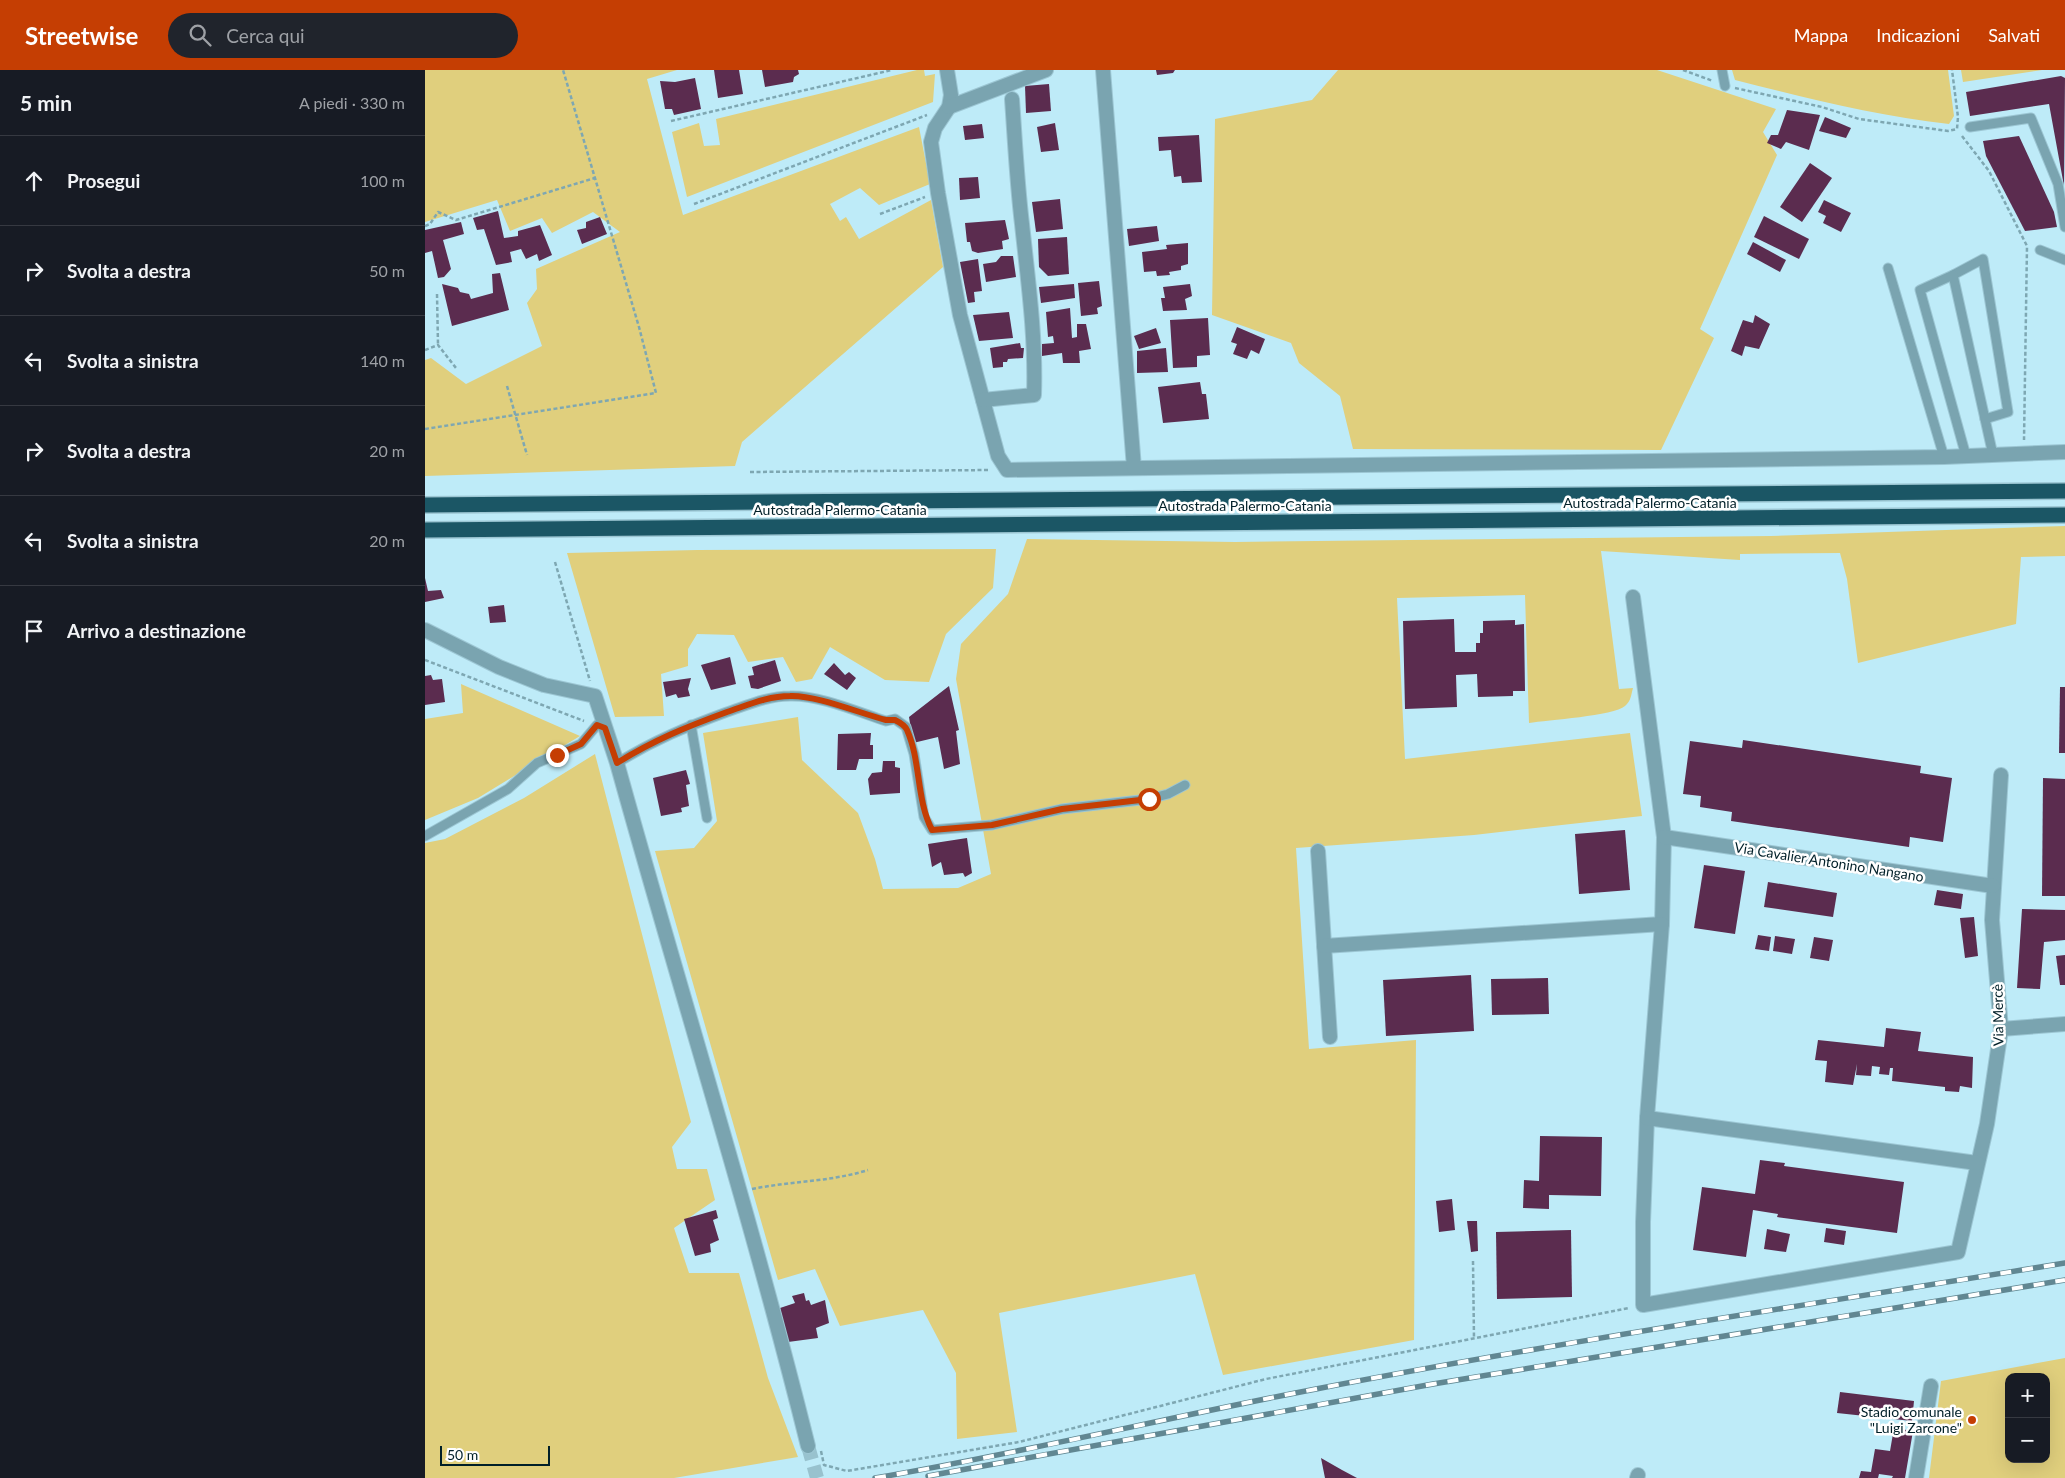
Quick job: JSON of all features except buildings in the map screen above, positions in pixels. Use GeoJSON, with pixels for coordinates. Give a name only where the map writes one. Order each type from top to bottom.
{"type":"FeatureCollection","features":[{"type":"Feature","properties":{"kind":"highway","name":"Autostrada Palermo-Catania"},"geometry":{"type":"LineString","coordinates":[[425,505],[2065,491]]}},
{"type":"Feature","properties":{"kind":"highway","name":"Autostrada Palermo-Catania"},"geometry":{"type":"LineString","coordinates":[[425,530],[2065,515]]}},
{"type":"Feature","properties":{"kind":"street"},"geometry":{"type":"LineString","coordinates":[[947,70],[951,96],[949,107],[935,128],[931,142],[938,192],[959,316],[998,456],[1007,470],[1966,456],[2065,452]]}},
{"type":"Feature","properties":{"kind":"street"},"geometry":{"type":"LineString","coordinates":[[949,107],[1046,70]]}},
{"type":"Feature","properties":{"kind":"street"},"geometry":{"type":"LineString","coordinates":[[1103,70],[1134,468]]}},
{"type":"Feature","properties":{"kind":"street"},"geometry":{"type":"LineString","coordinates":[[983,400],[1034,395],[1035,363],[1031,306],[1021,223],[1012,99]]}},
{"type":"Feature","properties":{"kind":"street"},"geometry":{"type":"LineString","coordinates":[[1633,597],[1664,837],[1662,924],[1647,1118],[1643,1222],[1643,1305]]}},
{"type":"Feature","properties":{"kind":"street"},"geometry":{"type":"LineString","coordinates":[[425,630],[499,667],[535,681],[595,696],[617,763],[813,1446]]}},
{"type":"Feature","properties":{"kind":"street","name":"Via Mercè"},"geometry":{"type":"LineString","coordinates":[[1643,1305],[1958,1252],[1987,1124],[2001,1029],[1992,920],[2001,775]]}},
{"type":"Feature","properties":{"kind":"street","name":"Via Cavalier Antonino Nangano"},"geometry":{"type":"LineString","coordinates":[[1664,837],[1993,886]]}},
{"type":"Feature","properties":{"kind":"street"},"geometry":{"type":"LineString","coordinates":[[1318,851],[1330,1037]]}},
{"type":"Feature","properties":{"kind":"street"},"geometry":{"type":"LineString","coordinates":[[1324,946],[1662,924]]}},
{"type":"Feature","properties":{"kind":"street"},"geometry":{"type":"LineString","coordinates":[[2001,1029],[2065,1024]]}},
{"type":"Feature","properties":{"kind":"street"},"geometry":{"type":"LineString","coordinates":[[1647,1118],[1977,1163]]}},
{"type":"Feature","properties":{"kind":"street"},"geometry":{"type":"LineString","coordinates":[[1916,1478],[1931,1386]]}},
{"type":"Feature","properties":{"kind":"lane"},"geometry":{"type":"LineString","coordinates":[[1722,70],[1725,86]]}},
{"type":"Feature","properties":{"kind":"lane"},"geometry":{"type":"LineString","coordinates":[[1970,128],[2031,118],[2058,184],[2065,227]]}},
{"type":"Feature","properties":{"kind":"lane"},"geometry":{"type":"LineString","coordinates":[[2040,250],[2065,260]]}},
{"type":"Feature","properties":{"kind":"lane"},"geometry":{"type":"LineString","coordinates":[[1966,456],[1921,290],[1983,259],[2008,412],[1985,419]]}},
{"type":"Feature","properties":{"kind":"lane"},"geometry":{"type":"LineString","coordinates":[[1888,268],[1944,456]]}},
{"type":"Feature","properties":{"kind":"lane"},"geometry":{"type":"LineString","coordinates":[[1953,275],[1993,455]]}},
{"type":"Feature","properties":{"kind":"lane"},"geometry":{"type":"LineString","coordinates":[[617,763],[652,741],[691,725],[761,700],[791,696],[820,701],[886,720],[895,720],[906,728],[914,754],[925,816],[932,830],[992,825],[1062,809],[1149,799],[1168,794],[1185,785]]}},
{"type":"Feature","properties":{"kind":"lane"},"geometry":{"type":"LineString","coordinates":[[425,836],[508,788],[537,764],[581,744],[597,725]]}},
{"type":"Feature","properties":{"kind":"lane"},"geometry":{"type":"LineString","coordinates":[[691,725],[707,818]]}},
{"type":"Feature","properties":{"kind":"path"},"geometry":{"type":"LineString","coordinates":[[425,429],[656,393],[579,118],[563,70]]}},
{"type":"Feature","properties":{"kind":"path"},"geometry":{"type":"LineString","coordinates":[[671,122],[892,70]]}},
{"type":"Feature","properties":{"kind":"path"},"geometry":{"type":"LineString","coordinates":[[1683,70],[1725,86],[1822,107],[1859,119],[1949,131],[1957,129]]}},
{"type":"Feature","properties":{"kind":"path"},"geometry":{"type":"LineString","coordinates":[[1952,70],[1958,117],[1957,129],[1989,171],[2027,246],[2024,454]]}},
{"type":"Feature","properties":{"kind":"path"},"geometry":{"type":"LineString","coordinates":[[694,204],[949,107]]}},
{"type":"Feature","properties":{"kind":"path"},"geometry":{"type":"LineString","coordinates":[[425,226],[430,224],[437,212],[456,220],[595,178]]}},
{"type":"Feature","properties":{"kind":"path"},"geometry":{"type":"LineString","coordinates":[[880,214],[938,192]]}},
{"type":"Feature","properties":{"kind":"path"},"geometry":{"type":"LineString","coordinates":[[437,294],[438,346],[456,368]]}},
{"type":"Feature","properties":{"kind":"path"},"geometry":{"type":"LineString","coordinates":[[425,350],[438,346]]}},
{"type":"Feature","properties":{"kind":"path"},"geometry":{"type":"LineString","coordinates":[[507,386],[517,415],[527,455]]}},
{"type":"Feature","properties":{"kind":"path"},"geometry":{"type":"LineString","coordinates":[[750,472],[1007,470]]}},
{"type":"Feature","properties":{"kind":"path"},"geometry":{"type":"LineString","coordinates":[[555,562],[595,696]]}},
{"type":"Feature","properties":{"kind":"path"},"geometry":{"type":"LineString","coordinates":[[425,660],[597,725]]}},
{"type":"Feature","properties":{"kind":"path"},"geometry":{"type":"LineString","coordinates":[[739,1192],[773,1185],[815,1182],[868,1170]]}},
{"type":"Feature","properties":{"kind":"path"},"geometry":{"type":"LineString","coordinates":[[1473,1261],[1475,1339]]}},
{"type":"Feature","properties":{"kind":"path"},"geometry":{"type":"LineString","coordinates":[[813,1446],[824,1465],[841,1471],[940,1456],[1063,1432],[1274,1377],[1643,1305]]}},
{"type":"Feature","properties":{"kind":"shaded area"},"geometry":{"type":"Polygon","coordinates":[[[425,70],[677,70],[647,79],[683,215],[919,127],[930,184],[879,205],[860,188],[830,204],[840,221],[846,217],[859,239],[931,200],[943,267],[742,442],[735,466],[425,476],[425,360],[431,358],[466,384],[542,346],[527,303],[537,289],[536,269],[620,232],[593,212],[552,233],[542,218],[510,231],[497,200],[425,222],[425,70]]]}},
{"type":"Feature","properties":{"kind":"shaded area"},"geometry":{"type":"Polygon","coordinates":[[[917,70],[924,70],[925,76],[935,74],[933,102],[687,197],[672,132],[699,123],[704,146],[720,145],[716,119],[917,70]]]}},
{"type":"Feature","properties":{"kind":"shaded area"},"geometry":{"type":"Polygon","coordinates":[[[1338,70],[1657,70],[1776,109],[1763,132],[1777,155],[1700,329],[1714,338],[1661,450],[1353,449],[1340,396],[1299,363],[1291,343],[1212,315],[1215,119],[1312,100],[1338,70]]]}},
{"type":"Feature","properties":{"kind":"shaded area"},"geometry":{"type":"Polygon","coordinates":[[[1732,70],[1948,70],[1954,116],[1949,124],[1868,111],[1735,80],[1732,70]]]}},
{"type":"Feature","properties":{"kind":"shaded area"},"geometry":{"type":"Polygon","coordinates":[[[1961,70],[2042,70],[1963,82],[1961,70]]]}},
{"type":"Feature","properties":{"kind":"shaded area"},"geometry":{"type":"Polygon","coordinates":[[[2065,526],[2065,556],[2021,557],[2016,624],[1858,663],[1847,579],[1840,553],[1740,554],[1740,560],[1601,551],[1619,689],[1633,688],[1630,700],[1625,706],[1608,712],[1529,723],[1525,595],[1397,598],[1405,759],[1630,733],[1642,816],[1474,835],[1296,848],[1309,1049],[1416,1040],[1414,1340],[1223,1375],[1195,1274],[999,1313],[1017,1432],[957,1439],[956,1373],[923,1310],[840,1326],[815,1269],[778,1280],[655,851],[694,848],[717,821],[703,733],[798,717],[802,760],[858,813],[875,859],[883,889],[958,888],[991,874],[956,679],[961,644],[1008,594],[1027,539],[1235,542],[1771,536],[2065,526]]]}},
{"type":"Feature","properties":{"kind":"shaded area"},"geometry":{"type":"Polygon","coordinates":[[[996,549],[993,588],[946,634],[929,682],[885,680],[830,647],[812,679],[796,682],[783,657],[748,662],[734,635],[697,634],[688,649],[688,666],[661,674],[664,716],[615,717],[567,553],[697,550],[996,549]]]}},
{"type":"Feature","properties":{"kind":"shaded area"},"geometry":{"type":"Polygon","coordinates":[[[461,684],[580,736],[478,798],[425,820],[425,719],[463,713],[461,684]]]}},
{"type":"Feature","properties":{"kind":"shaded area"},"geometry":{"type":"Polygon","coordinates":[[[595,754],[691,1122],[672,1147],[677,1169],[707,1169],[715,1200],[674,1228],[689,1273],[739,1273],[768,1378],[798,1457],[674,1478],[425,1478],[425,843],[445,839],[524,798],[595,754]]]}},
{"type":"Feature","properties":{"kind":"shaded area","name":"Stadio comunale \"Luigi Zarcone\""},"geometry":{"type":"Polygon","coordinates":[[[2065,1358],[2065,1478],[1929,1478],[1941,1381],[2065,1358]]]}},
{"type":"Feature","properties":{"kind":"tunnel"},"geometry":{"type":"LineString","coordinates":[[808,1446],[817,1478]]}},
{"type":"Feature","properties":{"kind":"railway"},"geometry":{"type":"LineString","coordinates":[[875,1478],[1409,1371],[2065,1263]]}},
{"type":"Feature","properties":{"kind":"railway"},"geometry":{"type":"LineString","coordinates":[[928,1476],[1433,1384],[2065,1280]]}},
{"type":"Feature","properties":{"kind":"place","name":"Stadio comunale \"Luigi Zarcone\""},"geometry":{"type":"Point","coordinates":[1972,1420]}},
{"type":"Feature","properties":{"kind":"route"},"geometry":{"type":"LineString","coordinates":[[557,755],[581,744],[597,725],[605,728],[617,763],[652,741],[691,725],[761,700],[791,696],[820,701],[886,720],[895,720],[906,728],[914,754],[925,816],[932,830],[992,825],[1062,809],[1149,799]]}}]}
